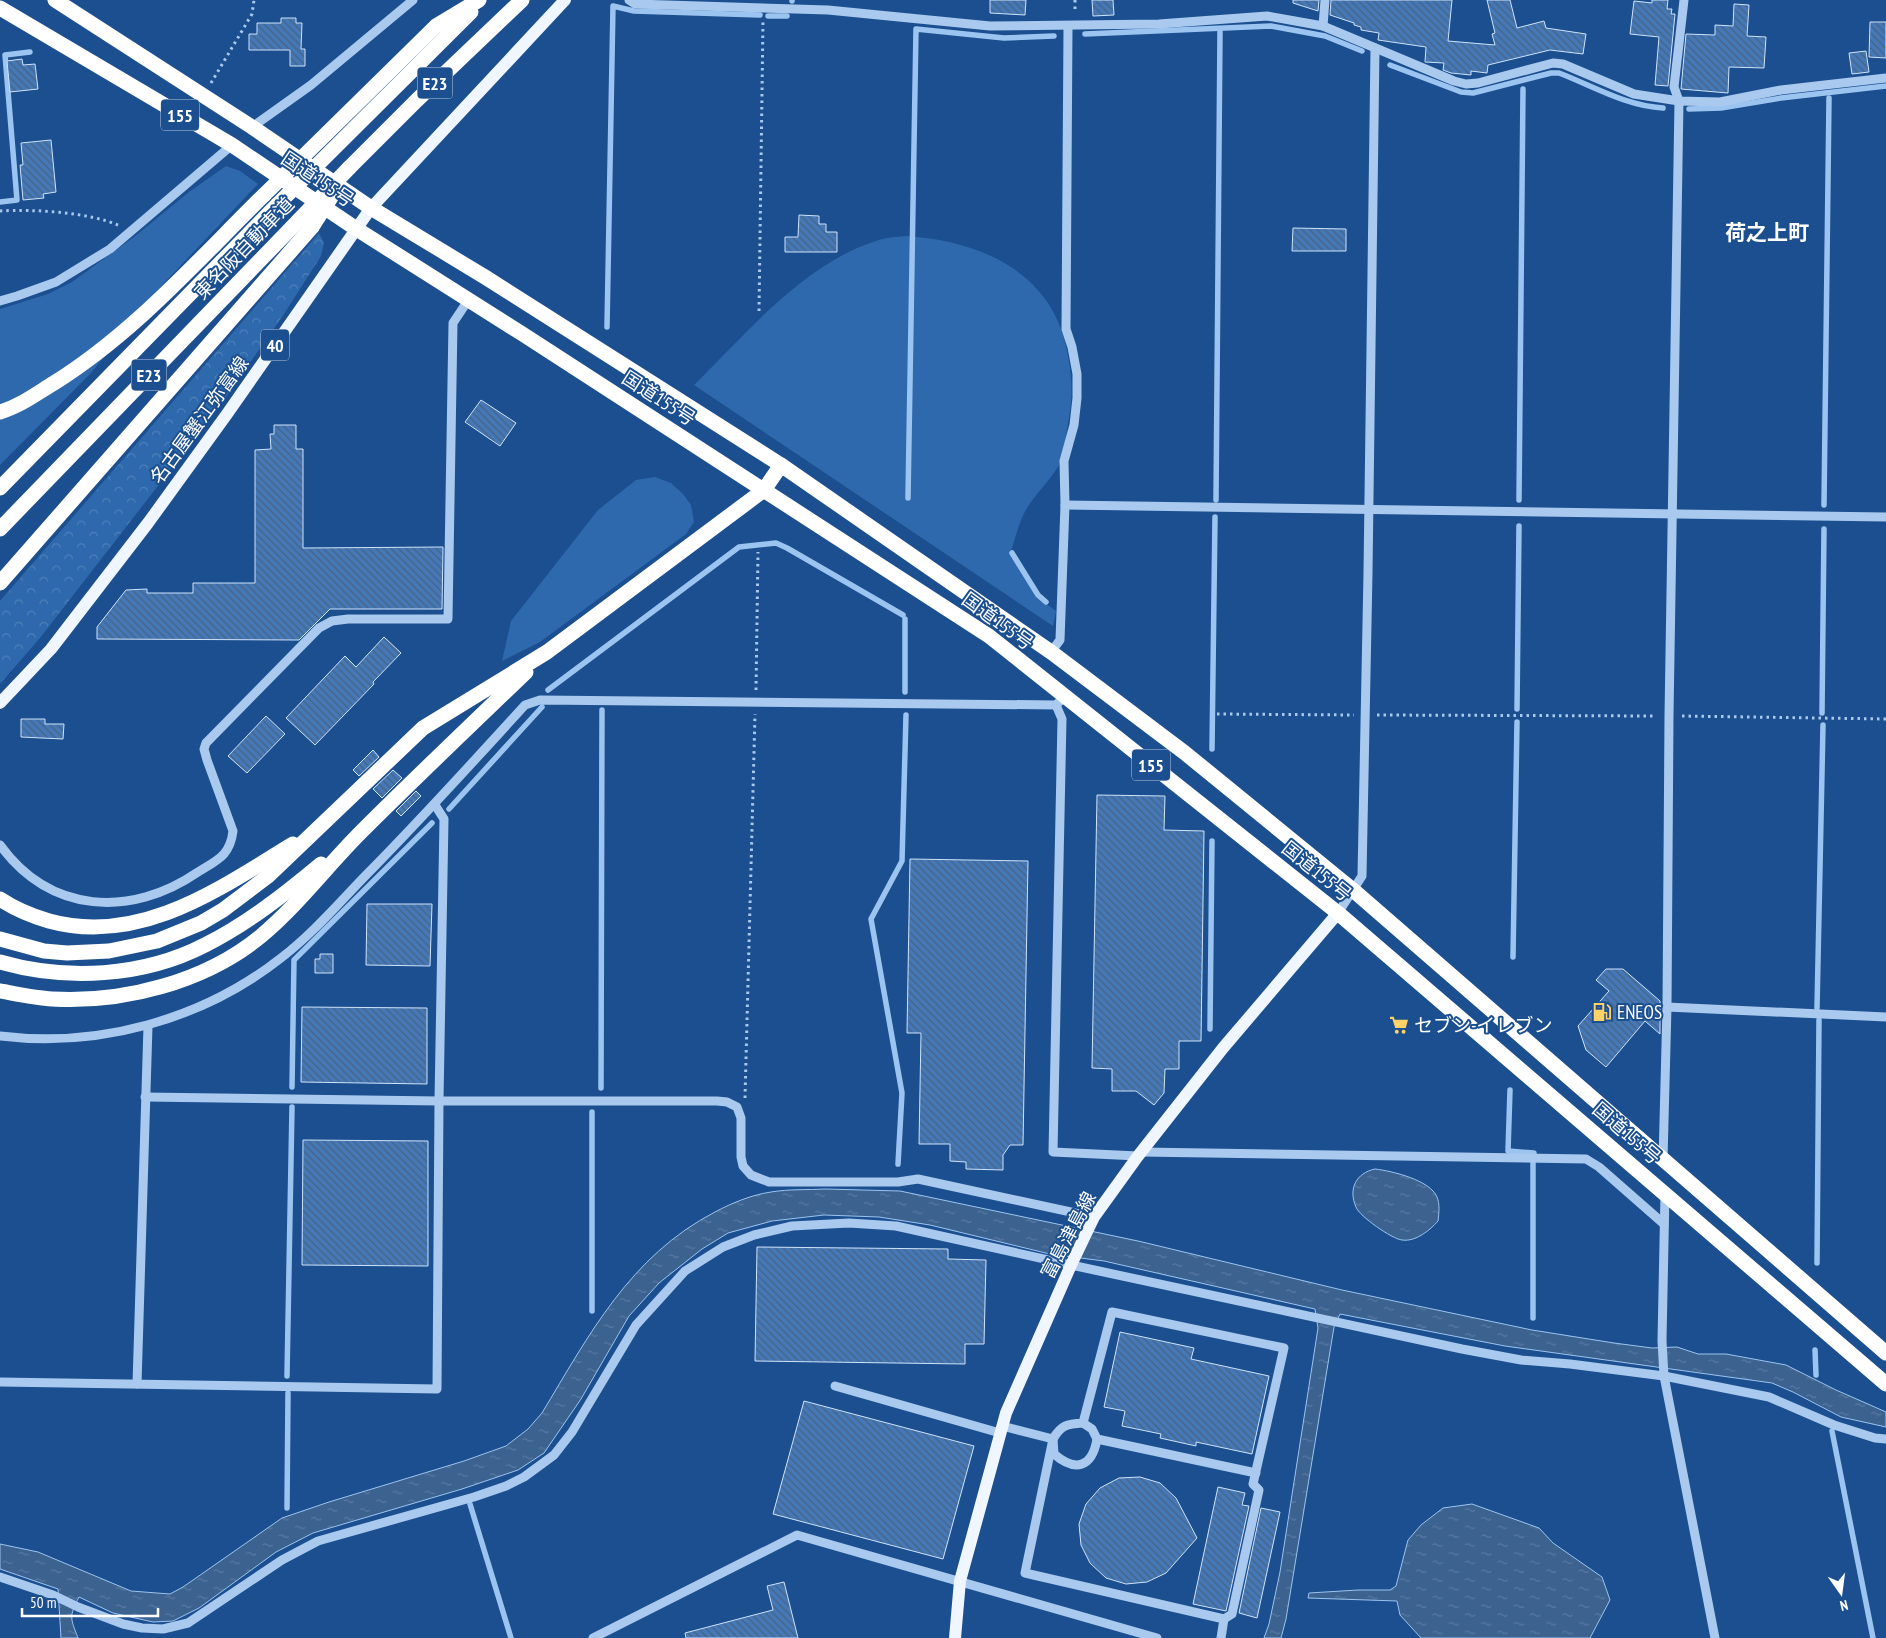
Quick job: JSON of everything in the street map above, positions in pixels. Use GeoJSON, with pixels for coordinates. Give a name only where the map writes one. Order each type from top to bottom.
{"type":"FeatureCollection","features":[{"type":"Feature","properties":{"kind":"highway","name":"国道155号"},"geometry":{"type":"LineString","coordinates":[[55,0],[252,127],[371,208],[485,277],[781,465],[1051,652],[1185,753],[1353,890],[1886,1353]]}},
{"type":"Feature","properties":{"kind":"highway"},"geometry":{"type":"LineString","coordinates":[[0,412],[15,407],[75,370],[126,331],[436,26],[479,0]]}},
{"type":"Feature","properties":{"kind":"highway","name":"東名阪自動車道"},"geometry":{"type":"LineString","coordinates":[[0,488],[277,204],[483,0]]}},
{"type":"Feature","properties":{"kind":"highway","name":"東名阪自動車道"},"geometry":{"type":"LineString","coordinates":[[0,529],[417,100],[522,0]]}},
{"type":"Feature","properties":{"kind":"highway","name":"国道155号"},"geometry":{"type":"LineString","coordinates":[[0,8],[232,145],[355,228],[989,636],[1060,701],[1338,913],[1665,1192],[1886,1384]]}},
{"type":"Feature","properties":{"kind":"highway"},"geometry":{"type":"LineString","coordinates":[[0,583],[312,228],[350,168]]}},
{"type":"Feature","properties":{"kind":"highway"},"geometry":{"type":"LineString","coordinates":[[0,939],[44,951],[90,953],[133,947],[179,933],[223,910],[268,876],[423,728],[547,652],[764,490],[781,465]]}},
{"type":"Feature","properties":{"kind":"highway"},"geometry":{"type":"LineString","coordinates":[[0,991],[52,999],[104,998],[152,988],[197,974],[241,951],[261,936],[298,901],[359,834],[547,652]]}},
{"type":"Feature","properties":{"kind":"highway"},"geometry":{"type":"LineString","coordinates":[[0,899],[21,911],[63,924],[86,927],[110,927],[156,918],[205,896],[252,869],[294,843],[335,814]]}},
{"type":"Feature","properties":{"kind":"highway"},"geometry":{"type":"LineString","coordinates":[[0,962],[20,968],[47,971],[100,973],[127,970],[178,956],[204,946],[229,932],[288,891],[359,834]]}},
{"type":"Feature","properties":{"kind":"main road","name":"名古屋蟹江弥富線"},"geometry":{"type":"LineString","coordinates":[[0,703],[50,648],[148,523],[228,414],[355,228],[371,208],[565,0]]}},
{"type":"Feature","properties":{"kind":"main road","name":"富島津島線"},"geometry":{"type":"LineString","coordinates":[[955,1638],[960,1581],[1001,1429],[1070,1265],[1094,1216],[1223,1048],[1338,913]]}},
{"type":"Feature","properties":{"kind":"street"},"geometry":{"type":"LineString","coordinates":[[252,127],[311,85],[413,0]]}},
{"type":"Feature","properties":{"kind":"street"},"geometry":{"type":"LineString","coordinates":[[629,0],[635,4],[828,10],[990,26],[1068,27],[1160,24],[1266,16],[1323,26],[1454,81],[1466,84],[1478,83],[1553,63],[1563,64],[1634,94],[1679,101],[1720,102],[1781,90],[1886,78]]}},
{"type":"Feature","properties":{"kind":"street"},"geometry":{"type":"LineString","coordinates":[[1323,26],[1325,0]]}},
{"type":"Feature","properties":{"kind":"street"},"geometry":{"type":"LineString","coordinates":[[1663,1160],[1667,1007],[1669,716],[1679,101],[1674,87],[1684,0]]}},
{"type":"Feature","properties":{"kind":"street"},"geometry":{"type":"LineString","coordinates":[[1051,652],[1060,640],[1065,505],[1064,461],[1074,425],[1077,398],[1075,365],[1066,329],[1068,27]]}},
{"type":"Feature","properties":{"kind":"street"},"geometry":{"type":"LineString","coordinates":[[1338,913],[1362,876],[1374,48]]}},
{"type":"Feature","properties":{"kind":"street"},"geometry":{"type":"LineString","coordinates":[[0,301],[56,282],[110,249],[232,145]]}},
{"type":"Feature","properties":{"kind":"street"},"geometry":{"type":"LineString","coordinates":[[0,844],[8,856],[41,884],[62,896],[98,903],[123,902],[164,892],[181,884],[226,854],[233,832],[207,760],[204,749],[206,742],[319,628],[332,621],[348,618],[448,619],[453,323],[469,300]]}},
{"type":"Feature","properties":{"kind":"street"},"geometry":{"type":"LineString","coordinates":[[1065,505],[1368,511],[1886,517]]}},
{"type":"Feature","properties":{"kind":"street"},"geometry":{"type":"LineString","coordinates":[[0,1036],[14,1038],[72,1037],[106,1034],[148,1026],[199,1007],[239,988],[282,958],[314,928],[435,805],[524,705],[540,700],[756,703],[1060,701],[1062,719],[1053,1152],[1586,1159],[1664,1224]]}},
{"type":"Feature","properties":{"kind":"street"},"geometry":{"type":"LineString","coordinates":[[0,1382],[437,1389],[439,1101],[444,819],[435,805]]}},
{"type":"Feature","properties":{"kind":"street"},"geometry":{"type":"LineString","coordinates":[[1667,1007],[1886,1017]]}},
{"type":"Feature","properties":{"kind":"street"},"geometry":{"type":"LineString","coordinates":[[137,1384],[148,1026]]}},
{"type":"Feature","properties":{"kind":"street"},"geometry":{"type":"LineString","coordinates":[[146,1097],[727,1102],[737,1107],[742,1118],[741,1157],[743,1166],[750,1175],[769,1182],[898,1182],[918,1179],[1094,1216]]}},
{"type":"Feature","properties":{"kind":"street"},"geometry":{"type":"LineString","coordinates":[[1665,1192],[1662,1341],[1664,1376],[1716,1638]]}},
{"type":"Feature","properties":{"kind":"street"},"geometry":{"type":"LineString","coordinates":[[0,1577],[53,1595],[78,1607],[123,1624],[142,1628],[163,1629],[188,1623],[282,1560],[318,1541],[474,1497],[506,1486],[524,1477],[554,1455],[572,1432],[636,1325],[685,1271],[723,1247],[754,1235],[792,1226],[849,1223],[896,1226],[1462,1349],[1521,1360],[1664,1376],[1769,1397],[1834,1425],[1875,1438],[1886,1439]]}},
{"type":"Feature","properties":{"kind":"street"},"geometry":{"type":"LineString","coordinates":[[1053,1439],[1054,1454],[1064,1462],[1075,1465],[1086,1462],[1095,1451],[1096,1439],[1092,1429],[1083,1423],[1070,1424],[1059,1429],[1053,1439],[1025,1573],[1224,1619],[1232,1614],[1259,1490],[1253,1484],[1284,1348],[1112,1312],[1083,1423]]}},
{"type":"Feature","properties":{"kind":"street"},"geometry":{"type":"LineString","coordinates":[[835,1386],[1001,1429],[1053,1439]]}},
{"type":"Feature","properties":{"kind":"street"},"geometry":{"type":"LineString","coordinates":[[1096,1439],[1256,1473]]}},
{"type":"Feature","properties":{"kind":"street"},"geometry":{"type":"LineString","coordinates":[[593,1638],[797,1535],[1157,1638]]}},
{"type":"Feature","properties":{"kind":"street"},"geometry":{"type":"LineString","coordinates":[[1221,1638],[1224,1619]]}},
{"type":"Feature","properties":{"kind":"path"},"geometry":{"type":"LineString","coordinates":[[204,96],[248,22],[252,14],[254,0]]}},
{"type":"Feature","properties":{"kind":"path"},"geometry":{"type":"LineString","coordinates":[[759,312],[763,8]]}},
{"type":"Feature","properties":{"kind":"path"},"geometry":{"type":"LineString","coordinates":[[0,211],[28,210],[107,220],[131,230]]}},
{"type":"Feature","properties":{"kind":"path"},"geometry":{"type":"LineString","coordinates":[[742,1118],[746,1092],[758,552]]}},
{"type":"Feature","properties":{"kind":"path"},"geometry":{"type":"LineString","coordinates":[[1217,714],[1886,719]]}},
{"type":"Feature","properties":{"kind":"green space"},"geometry":{"type":"Polygon","coordinates":[[[226,166],[240,171],[258,184],[165,282],[91,373],[0,465],[0,309],[48,294],[72,282],[226,166]]]}},
{"type":"Feature","properties":{"kind":"green space"},"geometry":{"type":"Polygon","coordinates":[[[319,233],[324,243],[321,256],[284,314],[219,407],[40,638],[0,684],[0,601],[319,233]]]}},
{"type":"Feature","properties":{"kind":"green space"},"geometry":{"type":"Polygon","coordinates":[[[906,236],[962,245],[987,254],[1011,267],[1031,283],[1048,303],[1060,327],[1068,356],[1072,387],[1064,449],[1059,465],[1024,513],[1010,554],[1038,598],[1056,611],[1053,626],[694,385],[779,301],[826,264],[852,250],[879,240],[906,236]]]}},
{"type":"Feature","properties":{"kind":"green space"},"geometry":{"type":"Polygon","coordinates":[[[655,477],[671,483],[691,505],[694,522],[686,534],[540,642],[502,661],[511,621],[598,510],[636,480],[655,477]]]}},
{"type":"Feature","properties":{"kind":"water"},"geometry":{"type":"Polygon","coordinates":[[[1375,1169],[1410,1177],[1427,1186],[1433,1191],[1438,1200],[1438,1221],[1422,1235],[1402,1240],[1391,1236],[1369,1221],[1356,1207],[1353,1188],[1363,1174],[1375,1169]]]}},
{"type":"Feature","properties":{"kind":"water"},"geometry":{"type":"Polygon","coordinates":[[[825,1189],[900,1191],[1138,1241],[1342,1290],[1532,1330],[1652,1348],[1677,1347],[1698,1354],[1726,1354],[1786,1365],[1886,1412],[1886,1427],[1841,1417],[1772,1383],[1505,1346],[1340,1314],[1334,1327],[1286,1619],[1281,1638],[1264,1638],[1269,1624],[1280,1572],[1318,1328],[1315,1309],[1104,1261],[1050,1254],[930,1225],[879,1217],[824,1215],[772,1221],[728,1233],[702,1249],[659,1283],[629,1316],[581,1399],[544,1453],[518,1470],[462,1489],[313,1533],[276,1552],[199,1608],[173,1621],[153,1622],[113,1613],[79,1597],[72,1613],[73,1626],[78,1638],[61,1638],[58,1589],[0,1569],[0,1544],[38,1552],[131,1591],[170,1594],[183,1587],[282,1518],[506,1446],[528,1429],[542,1413],[595,1327],[635,1274],[685,1230],[715,1212],[756,1195],[778,1191],[825,1189]]]}},
{"type":"Feature","properties":{"kind":"water"},"geometry":{"type":"Polygon","coordinates":[[[1472,1504],[1539,1528],[1553,1543],[1602,1577],[1610,1600],[1590,1638],[1421,1638],[1400,1615],[1397,1601],[1308,1598],[1309,1593],[1390,1590],[1396,1586],[1408,1540],[1421,1525],[1443,1508],[1472,1504]]]}},
{"type":"Feature","properties":{"kind":"building"},"geometry":{"type":"Polygon","coordinates":[[[990,0],[1026,0],[1025,15],[990,13],[990,0]]]}},
{"type":"Feature","properties":{"kind":"building"},"geometry":{"type":"Polygon","coordinates":[[[1092,0],[1113,0],[1114,15],[1093,16],[1092,0]]]}},
{"type":"Feature","properties":{"kind":"building"},"geometry":{"type":"Polygon","coordinates":[[[1293,0],[1319,0],[1318,11],[1293,3],[1293,0]]]}},
{"type":"Feature","properties":{"kind":"building"},"geometry":{"type":"Polygon","coordinates":[[[1331,0],[1452,0],[1448,41],[1495,45],[1492,34],[1495,33],[1487,0],[1510,0],[1517,28],[1544,21],[1546,28],[1586,34],[1583,54],[1550,50],[1488,65],[1487,73],[1471,71],[1471,75],[1451,73],[1443,70],[1444,63],[1425,62],[1426,47],[1378,40],[1379,33],[1361,30],[1361,27],[1354,25],[1354,23],[1330,15],[1331,0]]]}},
{"type":"Feature","properties":{"kind":"building"},"geometry":{"type":"Polygon","coordinates":[[[1652,0],[1668,0],[1667,9],[1672,9],[1671,14],[1675,14],[1668,86],[1655,85],[1659,37],[1630,34],[1634,1],[1652,3],[1652,0]]]}},
{"type":"Feature","properties":{"kind":"building"},"geometry":{"type":"Polygon","coordinates":[[[1734,4],[1749,5],[1747,36],[1766,37],[1764,68],[1729,67],[1728,93],[1681,89],[1686,34],[1715,35],[1715,25],[1733,26],[1734,4]]]}},
{"type":"Feature","properties":{"kind":"building"},"geometry":{"type":"Polygon","coordinates":[[[281,18],[296,18],[296,23],[302,23],[301,49],[305,49],[305,66],[290,66],[290,50],[249,50],[249,34],[257,34],[257,23],[281,23],[281,18]]]}},
{"type":"Feature","properties":{"kind":"building"},"geometry":{"type":"Polygon","coordinates":[[[1870,22],[1886,22],[1886,58],[1869,57],[1870,22]]]}},
{"type":"Feature","properties":{"kind":"building"},"geometry":{"type":"Polygon","coordinates":[[[1866,51],[1869,72],[1852,74],[1849,53],[1866,51]]]}},
{"type":"Feature","properties":{"kind":"building"},"geometry":{"type":"Polygon","coordinates":[[[22,59],[23,65],[35,64],[38,89],[10,92],[7,61],[22,59]]]}},
{"type":"Feature","properties":{"kind":"building"},"geometry":{"type":"Polygon","coordinates":[[[51,140],[56,192],[43,194],[44,198],[23,200],[20,165],[23,165],[21,143],[51,140]]]}},
{"type":"Feature","properties":{"kind":"building"},"geometry":{"type":"Polygon","coordinates":[[[799,215],[819,216],[819,224],[826,224],[826,232],[837,232],[837,252],[785,252],[785,237],[798,237],[799,215]]]}},
{"type":"Feature","properties":{"kind":"building"},"geometry":{"type":"Polygon","coordinates":[[[1293,228],[1346,229],[1346,251],[1292,251],[1293,228]]]}},
{"type":"Feature","properties":{"kind":"building"},"geometry":{"type":"Polygon","coordinates":[[[481,400],[516,423],[500,446],[465,422],[481,400]]]}},
{"type":"Feature","properties":{"kind":"building"},"geometry":{"type":"Polygon","coordinates":[[[274,425],[296,425],[296,449],[303,449],[303,548],[443,547],[442,609],[330,609],[299,640],[97,639],[97,627],[126,590],[147,589],[147,593],[193,593],[193,583],[255,583],[255,450],[271,449],[270,434],[274,434],[274,425]]]}},
{"type":"Feature","properties":{"kind":"building"},"geometry":{"type":"Polygon","coordinates":[[[384,637],[401,653],[315,745],[286,718],[345,656],[356,667],[384,637]]]}},
{"type":"Feature","properties":{"kind":"building"},"geometry":{"type":"Polygon","coordinates":[[[266,716],[285,734],[247,773],[228,756],[266,716]]]}},
{"type":"Feature","properties":{"kind":"building"},"geometry":{"type":"Polygon","coordinates":[[[21,719],[45,719],[45,724],[64,724],[63,739],[21,737],[21,719]]]}},
{"type":"Feature","properties":{"kind":"building"},"geometry":{"type":"Polygon","coordinates":[[[373,750],[379,757],[359,776],[353,770],[373,750]]]}},
{"type":"Feature","properties":{"kind":"building"},"geometry":{"type":"Polygon","coordinates":[[[393,770],[402,778],[382,798],[373,789],[393,770]]]}},
{"type":"Feature","properties":{"kind":"building"},"geometry":{"type":"Polygon","coordinates":[[[416,791],[421,796],[401,816],[396,811],[416,791]]]}},
{"type":"Feature","properties":{"kind":"building"},"geometry":{"type":"Polygon","coordinates":[[[1097,795],[1165,796],[1164,830],[1204,831],[1201,1041],[1179,1041],[1179,1069],[1165,1069],[1164,1093],[1154,1105],[1136,1091],[1112,1091],[1112,1069],[1092,1068],[1097,795]]]}},
{"type":"Feature","properties":{"kind":"building"},"geometry":{"type":"Polygon","coordinates":[[[910,859],[1028,861],[1023,1145],[1010,1145],[1003,1155],[1003,1170],[966,1169],[966,1162],[950,1161],[950,1144],[919,1144],[921,1033],[907,1033],[910,859]]]}},
{"type":"Feature","properties":{"kind":"building"},"geometry":{"type":"Polygon","coordinates":[[[367,904],[432,904],[430,966],[366,965],[367,904]]]}},
{"type":"Feature","properties":{"kind":"building"},"geometry":{"type":"Polygon","coordinates":[[[320,954],[333,954],[333,973],[315,973],[315,959],[320,959],[320,954]]]}},
{"type":"Feature","properties":{"kind":"building"},"geometry":{"type":"Polygon","coordinates":[[[1606,969],[1623,969],[1660,1001],[1660,1034],[1645,1021],[1606,1067],[1586,1050],[1578,1026],[1609,991],[1596,980],[1606,969]]]}},
{"type":"Feature","properties":{"kind":"building"},"geometry":{"type":"Polygon","coordinates":[[[302,1007],[427,1008],[427,1084],[301,1082],[302,1007]]]}},
{"type":"Feature","properties":{"kind":"building"},"geometry":{"type":"Polygon","coordinates":[[[303,1140],[428,1141],[428,1266],[302,1265],[303,1140]]]}},
{"type":"Feature","properties":{"kind":"building"},"geometry":{"type":"Polygon","coordinates":[[[757,1247],[948,1249],[948,1259],[986,1260],[984,1344],[965,1344],[965,1364],[755,1361],[757,1247]]]}},
{"type":"Feature","properties":{"kind":"building"},"geometry":{"type":"Polygon","coordinates":[[[1120,1332],[1194,1348],[1191,1359],[1269,1376],[1252,1454],[1196,1442],[1196,1446],[1160,1438],[1161,1434],[1122,1426],[1125,1411],[1104,1407],[1120,1332]]]}},
{"type":"Feature","properties":{"kind":"building"},"geometry":{"type":"Polygon","coordinates":[[[804,1401],[974,1446],[943,1559],[773,1514],[804,1401]]]}},
{"type":"Feature","properties":{"kind":"building"},"geometry":{"type":"Polygon","coordinates":[[[1140,1477],[1160,1483],[1176,1498],[1197,1538],[1166,1573],[1147,1582],[1126,1584],[1106,1578],[1090,1563],[1081,1545],[1079,1524],[1086,1504],[1100,1488],[1119,1478],[1140,1477]]]}},
{"type":"Feature","properties":{"kind":"building"},"geometry":{"type":"Polygon","coordinates":[[[1218,1487],[1245,1493],[1242,1505],[1249,1506],[1226,1611],[1193,1604],[1218,1487]]]}},
{"type":"Feature","properties":{"kind":"building"},"geometry":{"type":"Polygon","coordinates":[[[1261,1508],[1280,1512],[1257,1618],[1239,1613],[1261,1508]]]}},
{"type":"Feature","properties":{"kind":"building"},"geometry":{"type":"Polygon","coordinates":[[[784,1582],[798,1638],[686,1638],[685,1633],[773,1610],[767,1586],[784,1582]]]}},
{"type":"Feature","properties":{"kind":"waterway"},"geometry":{"type":"LineString","coordinates":[[607,327],[613,6],[634,11],[760,15]]}},
{"type":"Feature","properties":{"kind":"waterway"},"geometry":{"type":"LineString","coordinates":[[768,16],[787,16]]}},
{"type":"Feature","properties":{"kind":"waterway"},"geometry":{"type":"LineString","coordinates":[[1085,34],[1271,26],[1325,36],[1362,51]]}},
{"type":"Feature","properties":{"kind":"waterway"},"geometry":{"type":"LineString","coordinates":[[908,498],[916,29],[1004,38],[1054,36]]}},
{"type":"Feature","properties":{"kind":"waterway"},"geometry":{"type":"LineString","coordinates":[[1216,500],[1220,32]]}},
{"type":"Feature","properties":{"kind":"waterway"},"geometry":{"type":"LineString","coordinates":[[0,202],[17,200],[5,55],[30,52]]}},
{"type":"Feature","properties":{"kind":"waterway"},"geometry":{"type":"LineString","coordinates":[[1390,65],[1461,92],[1473,93],[1551,73],[1559,73],[1636,104],[1663,108]]}},
{"type":"Feature","properties":{"kind":"waterway"},"geometry":{"type":"LineString","coordinates":[[1689,109],[1721,108],[1781,98],[1886,86]]}},
{"type":"Feature","properties":{"kind":"waterway"},"geometry":{"type":"LineString","coordinates":[[1519,500],[1523,89]]}},
{"type":"Feature","properties":{"kind":"waterway"},"geometry":{"type":"LineString","coordinates":[[1824,505],[1829,98]]}},
{"type":"Feature","properties":{"kind":"waterway"},"geometry":{"type":"LineString","coordinates":[[1212,749],[1215,517]]}},
{"type":"Feature","properties":{"kind":"waterway"},"geometry":{"type":"LineString","coordinates":[[1517,709],[1519,526]]}},
{"type":"Feature","properties":{"kind":"waterway"},"geometry":{"type":"LineString","coordinates":[[1822,713],[1824,529]]}},
{"type":"Feature","properties":{"kind":"waterway"},"geometry":{"type":"LineString","coordinates":[[548,690],[739,547],[776,543],[903,615]]}},
{"type":"Feature","properties":{"kind":"waterway"},"geometry":{"type":"LineString","coordinates":[[1012,553],[1038,595],[1046,602]]}},
{"type":"Feature","properties":{"kind":"waterway"},"geometry":{"type":"LineString","coordinates":[[905,619],[905,692]]}},
{"type":"Feature","properties":{"kind":"waterway"},"geometry":{"type":"LineString","coordinates":[[449,809],[542,707]]}},
{"type":"Feature","properties":{"kind":"waterway"},"geometry":{"type":"LineString","coordinates":[[601,1088],[602,710]]}},
{"type":"Feature","properties":{"kind":"waterway"},"geometry":{"type":"LineString","coordinates":[[898,1164],[902,1093],[871,919],[902,861],[906,715]]}},
{"type":"Feature","properties":{"kind":"waterway"},"geometry":{"type":"LineString","coordinates":[[1513,957],[1517,722]]}},
{"type":"Feature","properties":{"kind":"waterway"},"geometry":{"type":"LineString","coordinates":[[1817,1008],[1823,725]]}},
{"type":"Feature","properties":{"kind":"waterway"},"geometry":{"type":"LineString","coordinates":[[292,1087],[294,960],[432,823]]}},
{"type":"Feature","properties":{"kind":"waterway"},"geometry":{"type":"LineString","coordinates":[[1210,1029],[1212,841]]}},
{"type":"Feature","properties":{"kind":"waterway"},"geometry":{"type":"LineString","coordinates":[[1817,1263],[1819,1020]]}},
{"type":"Feature","properties":{"kind":"waterway"},"geometry":{"type":"LineString","coordinates":[[1510,1090],[1508,1151],[1534,1153]]}},
{"type":"Feature","properties":{"kind":"waterway"},"geometry":{"type":"LineString","coordinates":[[287,1376],[292,1107]]}},
{"type":"Feature","properties":{"kind":"waterway"},"geometry":{"type":"LineString","coordinates":[[592,1112],[592,1311]]}},
{"type":"Feature","properties":{"kind":"waterway"},"geometry":{"type":"LineString","coordinates":[[1533,1163],[1533,1318]]}},
{"type":"Feature","properties":{"kind":"waterway"},"geometry":{"type":"LineString","coordinates":[[1815,1350],[1816,1375]]}},
{"type":"Feature","properties":{"kind":"waterway"},"geometry":{"type":"LineString","coordinates":[[287,1508],[288,1393]]}},
{"type":"Feature","properties":{"kind":"waterway"},"geometry":{"type":"LineString","coordinates":[[1832,1431],[1873,1638]]}},
{"type":"Feature","properties":{"kind":"waterway"},"geometry":{"type":"LineString","coordinates":[[470,1504],[511,1638]]}},
{"type":"Feature","properties":{"kind":"place","name":"ENEOS"},"geometry":{"type":"Point","coordinates":[1602,1012]}},
{"type":"Feature","properties":{"kind":"place","name":"セブン-イレブン"},"geometry":{"type":"Point","coordinates":[1399,1025]}},
{"type":"Feature","properties":{"kind":"district","name":"荷之上町"},"geometry":{"type":"Point","coordinates":[1767,232]}}]}
